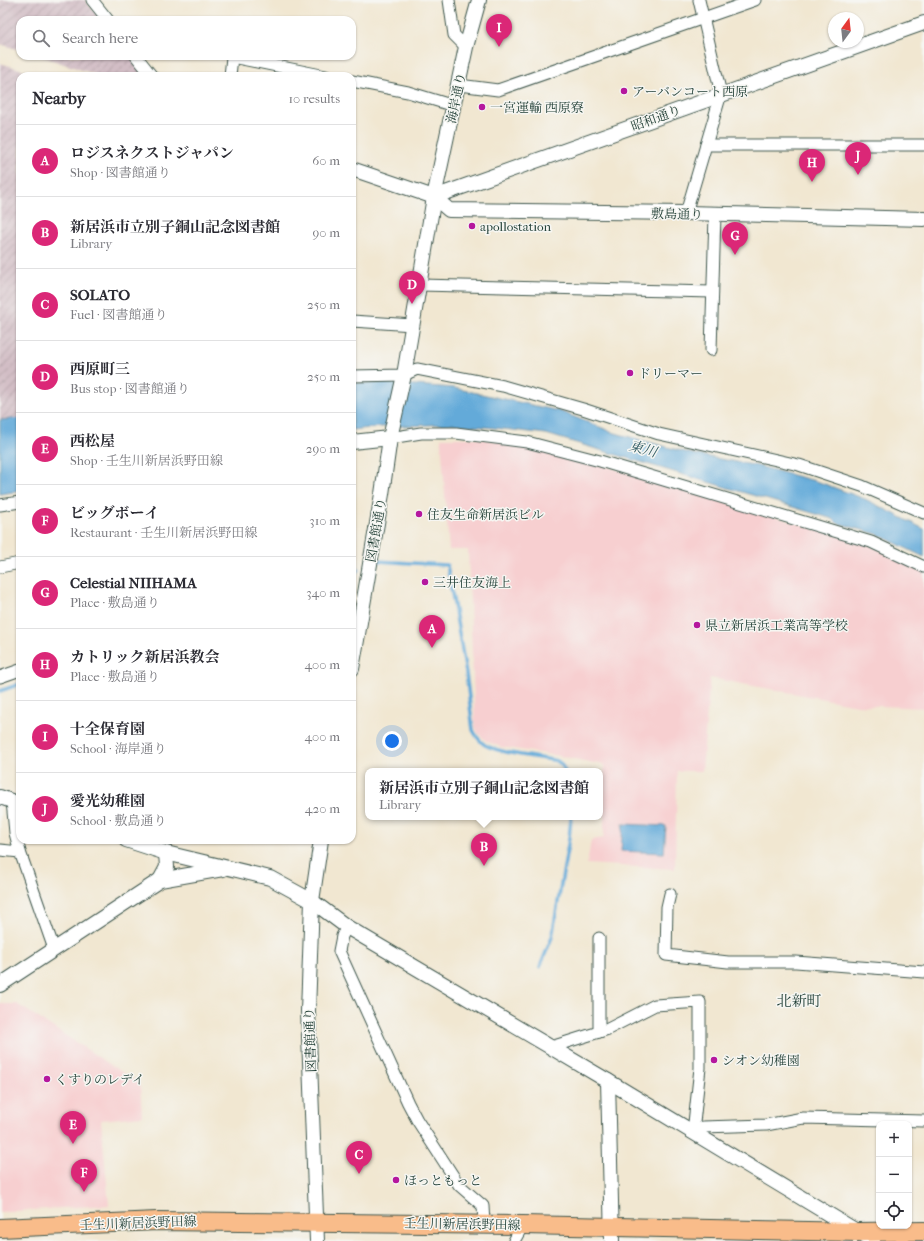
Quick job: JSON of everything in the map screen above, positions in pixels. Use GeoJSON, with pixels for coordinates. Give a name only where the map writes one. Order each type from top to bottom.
{"type":"FeatureCollection","features":[{"type":"Feature","properties":{"kind":"main road","name":"壬生川新居浜野田線"},"geometry":{"type":"LineString","coordinates":[[0,1228],[157,1221],[523,1225],[612,1234],[924,1231]]}},
{"type":"Feature","properties":{"kind":"street"},"geometry":{"type":"LineString","coordinates":[[92,0],[105,16]]}},
{"type":"Feature","properties":{"kind":"street"},"geometry":{"type":"LineString","coordinates":[[449,0],[454,34],[466,47]]}},
{"type":"Feature","properties":{"kind":"street","name":"海岸通り"},"geometry":{"type":"LineString","coordinates":[[434,197],[466,47],[479,0]]}},
{"type":"Feature","properties":{"kind":"street"},"geometry":{"type":"LineString","coordinates":[[686,213],[721,94],[699,0]]}},
{"type":"Feature","properties":{"kind":"street"},"geometry":{"type":"LineString","coordinates":[[459,85],[498,90],[755,0]]}},
{"type":"Feature","properties":{"kind":"street","name":"昭和通り"},"geometry":{"type":"LineString","coordinates":[[434,197],[924,23]]}},
{"type":"Feature","properties":{"kind":"street"},"geometry":{"type":"LineString","coordinates":[[139,60],[149,72]]}},
{"type":"Feature","properties":{"kind":"street"},"geometry":{"type":"LineString","coordinates":[[230,72],[232,60]]}},
{"type":"Feature","properties":{"kind":"street"},"geometry":{"type":"LineString","coordinates":[[247,60],[306,72]]}},
{"type":"Feature","properties":{"kind":"street"},"geometry":{"type":"LineString","coordinates":[[356,82],[408,92],[454,106]]}},
{"type":"Feature","properties":{"kind":"street"},"geometry":{"type":"LineString","coordinates":[[706,144],[924,145]]}},
{"type":"Feature","properties":{"kind":"street"},"geometry":{"type":"LineString","coordinates":[[356,170],[434,197],[404,375]]}},
{"type":"Feature","properties":{"kind":"street","name":"敷島通り"},"geometry":{"type":"LineString","coordinates":[[434,197],[449,210],[686,213],[924,219]]}},
{"type":"Feature","properties":{"kind":"street"},"geometry":{"type":"LineString","coordinates":[[711,350],[715,214]]}},
{"type":"Feature","properties":{"kind":"street"},"geometry":{"type":"LineString","coordinates":[[420,285],[712,292]]}},
{"type":"Feature","properties":{"kind":"street"},"geometry":{"type":"LineString","coordinates":[[356,321],[413,326]]}},
{"type":"Feature","properties":{"kind":"street"},"geometry":{"type":"LineString","coordinates":[[356,376],[404,375],[417,369],[504,386],[583,409],[659,434],[799,465],[862,486],[924,513]]}},
{"type":"Feature","properties":{"kind":"street","name":"図書館通り"},"geometry":{"type":"LineString","coordinates":[[356,647],[390,438],[404,375]]}},
{"type":"Feature","properties":{"kind":"street"},"geometry":{"type":"LineString","coordinates":[[356,442],[421,433],[456,433],[527,442],[600,460],[871,542],[924,567]]}},
{"type":"Feature","properties":{"kind":"street"},"geometry":{"type":"LineString","coordinates":[[0,505],[16,503]]}},
{"type":"Feature","properties":{"kind":"street"},"geometry":{"type":"LineString","coordinates":[[0,567],[16,564]]}},
{"type":"Feature","properties":{"kind":"street"},"geometry":{"type":"LineString","coordinates":[[0,677],[16,671]]}},
{"type":"Feature","properties":{"kind":"street"},"geometry":{"type":"LineString","coordinates":[[11,801],[16,837]]}},
{"type":"Feature","properties":{"kind":"street"},"geometry":{"type":"LineString","coordinates":[[18,844],[54,949]]}},
{"type":"Feature","properties":{"kind":"street"},"geometry":{"type":"LineString","coordinates":[[138,844],[166,853],[270,878],[312,901],[347,927],[608,1081],[873,1241]]}},
{"type":"Feature","properties":{"kind":"street","name":"図書館通り"},"geometry":{"type":"LineString","coordinates":[[317,1241],[308,1011],[312,901],[320,844]]}},
{"type":"Feature","properties":{"kind":"street"},"geometry":{"type":"LineString","coordinates":[[0,850],[20,852]]}},
{"type":"Feature","properties":{"kind":"street"},"geometry":{"type":"LineString","coordinates":[[160,880],[167,867],[166,853]]}},
{"type":"Feature","properties":{"kind":"street"},"geometry":{"type":"LineString","coordinates":[[0,985],[160,880],[229,868]]}},
{"type":"Feature","properties":{"kind":"street"},"geometry":{"type":"LineString","coordinates":[[670,894],[667,907],[666,955],[728,962],[796,962],[924,972]]}},
{"type":"Feature","properties":{"kind":"street"},"geometry":{"type":"LineString","coordinates":[[347,927],[342,936],[339,950],[390,1063],[417,1120],[459,1185],[483,1206],[484,1224]]}},
{"type":"Feature","properties":{"kind":"street"},"geometry":{"type":"LineString","coordinates":[[599,938],[599,1032]]}},
{"type":"Feature","properties":{"kind":"street"},"geometry":{"type":"LineString","coordinates":[[551,1047],[608,1029],[655,1005],[700,1002],[700,1068],[692,1132]]}},
{"type":"Feature","properties":{"kind":"street"},"geometry":{"type":"LineString","coordinates":[[608,1081],[612,1234]]}},
{"type":"Feature","properties":{"kind":"street"},"geometry":{"type":"LineString","coordinates":[[692,1132],[704,1127],[766,1125],[803,1118],[924,1121]]}},
{"type":"Feature","properties":{"kind":"street"},"geometry":{"type":"LineString","coordinates":[[514,1241],[523,1225]]}},
{"type":"Feature","properties":{"kind":"shaded area"},"geometry":{"type":"Polygon","coordinates":[[[0,0],[85,0],[98,16],[16,16],[16,49],[0,44],[0,0]]]}},
{"type":"Feature","properties":{"kind":"shaded area"},"geometry":{"type":"Polygon","coordinates":[[[52,60],[133,60],[143,72],[88,72],[52,60]]]}},
{"type":"Feature","properties":{"kind":"shaded area"},"geometry":{"type":"Polygon","coordinates":[[[0,63],[30,72],[16,72],[16,418],[0,420],[0,63]]]}},
{"type":"Feature","properties":{"kind":"shaded area","name":"県立新居浜工業高等学校"},"geometry":{"type":"Polygon","coordinates":[[[441,438],[475,438],[511,443],[585,460],[870,545],[924,571],[924,708],[857,705],[710,678],[702,771],[677,771],[675,869],[587,864],[591,840],[604,838],[604,765],[501,747],[486,741],[478,733],[475,726],[468,550],[449,550],[441,438]]]}},
{"type":"Feature","properties":{"kind":"shaded area"},"geometry":{"type":"Polygon","coordinates":[[[0,1004],[17,1004],[140,1084],[142,1116],[101,1120],[109,1205],[0,1212],[0,1004]]]}},
{"type":"Feature","properties":{"kind":"water","name":"東川"},"geometry":{"type":"Polygon","coordinates":[[[356,383],[389,383],[454,388],[559,411],[615,433],[693,454],[758,466],[819,482],[865,499],[924,529],[924,557],[877,534],[837,523],[833,519],[546,434],[452,424],[379,427],[356,430],[356,383]]]}},
{"type":"Feature","properties":{"kind":"water"},"geometry":{"type":"Polygon","coordinates":[[[16,418],[16,492],[0,494],[0,420],[16,418]]]}},
{"type":"Feature","properties":{"kind":"water"},"geometry":{"type":"Polygon","coordinates":[[[623,824],[666,826],[664,853],[621,851],[623,824]]]}},
{"type":"Feature","properties":{"kind":"waterway"},"geometry":{"type":"LineString","coordinates":[[377,561],[447,565],[466,673],[473,730],[475,734],[485,745],[492,748],[510,753],[557,761],[563,768]]}},
{"type":"Feature","properties":{"kind":"waterway"},"geometry":{"type":"LineString","coordinates":[[0,691],[16,685]]}},
{"type":"Feature","properties":{"kind":"waterway"},"geometry":{"type":"LineString","coordinates":[[540,967],[552,937],[571,820]]}},
{"type":"Feature","properties":{"kind":"place","name":"十全保育園"},"geometry":{"type":"Point","coordinates":[499,47]}},
{"type":"Feature","properties":{"kind":"place","name":"アーバンコート西原"},"geometry":{"type":"Point","coordinates":[624,91]}},
{"type":"Feature","properties":{"kind":"place","name":"一宮運輸 西原寮"},"geometry":{"type":"Point","coordinates":[482,107]}},
{"type":"Feature","properties":{"kind":"place","name":"愛光幼稚園"},"geometry":{"type":"Point","coordinates":[858,175]}},
{"type":"Feature","properties":{"kind":"place","name":"カトリック新居浜教会"},"geometry":{"type":"Point","coordinates":[812,182]}},
{"type":"Feature","properties":{"kind":"place","name":"apollostation"},"geometry":{"type":"Point","coordinates":[472,226]}},
{"type":"Feature","properties":{"kind":"place","name":"Celestial NIIHAMA"},"geometry":{"type":"Point","coordinates":[735,255]}},
{"type":"Feature","properties":{"kind":"place","name":"西原町三"},"geometry":{"type":"Point","coordinates":[412,304]}},
{"type":"Feature","properties":{"kind":"place","name":"ドリーマー"},"geometry":{"type":"Point","coordinates":[630,373]}},
{"type":"Feature","properties":{"kind":"place","name":"住友生命新居浜ビル"},"geometry":{"type":"Point","coordinates":[419,514]}},
{"type":"Feature","properties":{"kind":"place","name":"三井住友海上"},"geometry":{"type":"Point","coordinates":[425,582]}},
{"type":"Feature","properties":{"kind":"place","name":"県立新居浜工業高等学校"},"geometry":{"type":"Point","coordinates":[697,625]}},
{"type":"Feature","properties":{"kind":"place","name":"ロジスネクストジャパン"},"geometry":{"type":"Point","coordinates":[432,648]}},
{"type":"Feature","properties":{"kind":"place","name":"新居浜市立別子銅山記念図書館"},"geometry":{"type":"Point","coordinates":[484,866]}},
{"type":"Feature","properties":{"kind":"place","name":"シオン幼稚園"},"geometry":{"type":"Point","coordinates":[714,1060]}},
{"type":"Feature","properties":{"kind":"place","name":"くすりのレデイ"},"geometry":{"type":"Point","coordinates":[47,1079]}},
{"type":"Feature","properties":{"kind":"place","name":"西松屋"},"geometry":{"type":"Point","coordinates":[73,1144]}},
{"type":"Feature","properties":{"kind":"place","name":"SOLATO"},"geometry":{"type":"Point","coordinates":[359,1174]}},
{"type":"Feature","properties":{"kind":"place","name":"ほっともっと"},"geometry":{"type":"Point","coordinates":[396,1180]}},
{"type":"Feature","properties":{"kind":"place","name":"ビッグボーイ"},"geometry":{"type":"Point","coordinates":[84,1192]}},
{"type":"Feature","properties":{"kind":"district","name":"北新町"},"geometry":{"type":"Point","coordinates":[799,1001]}}]}
